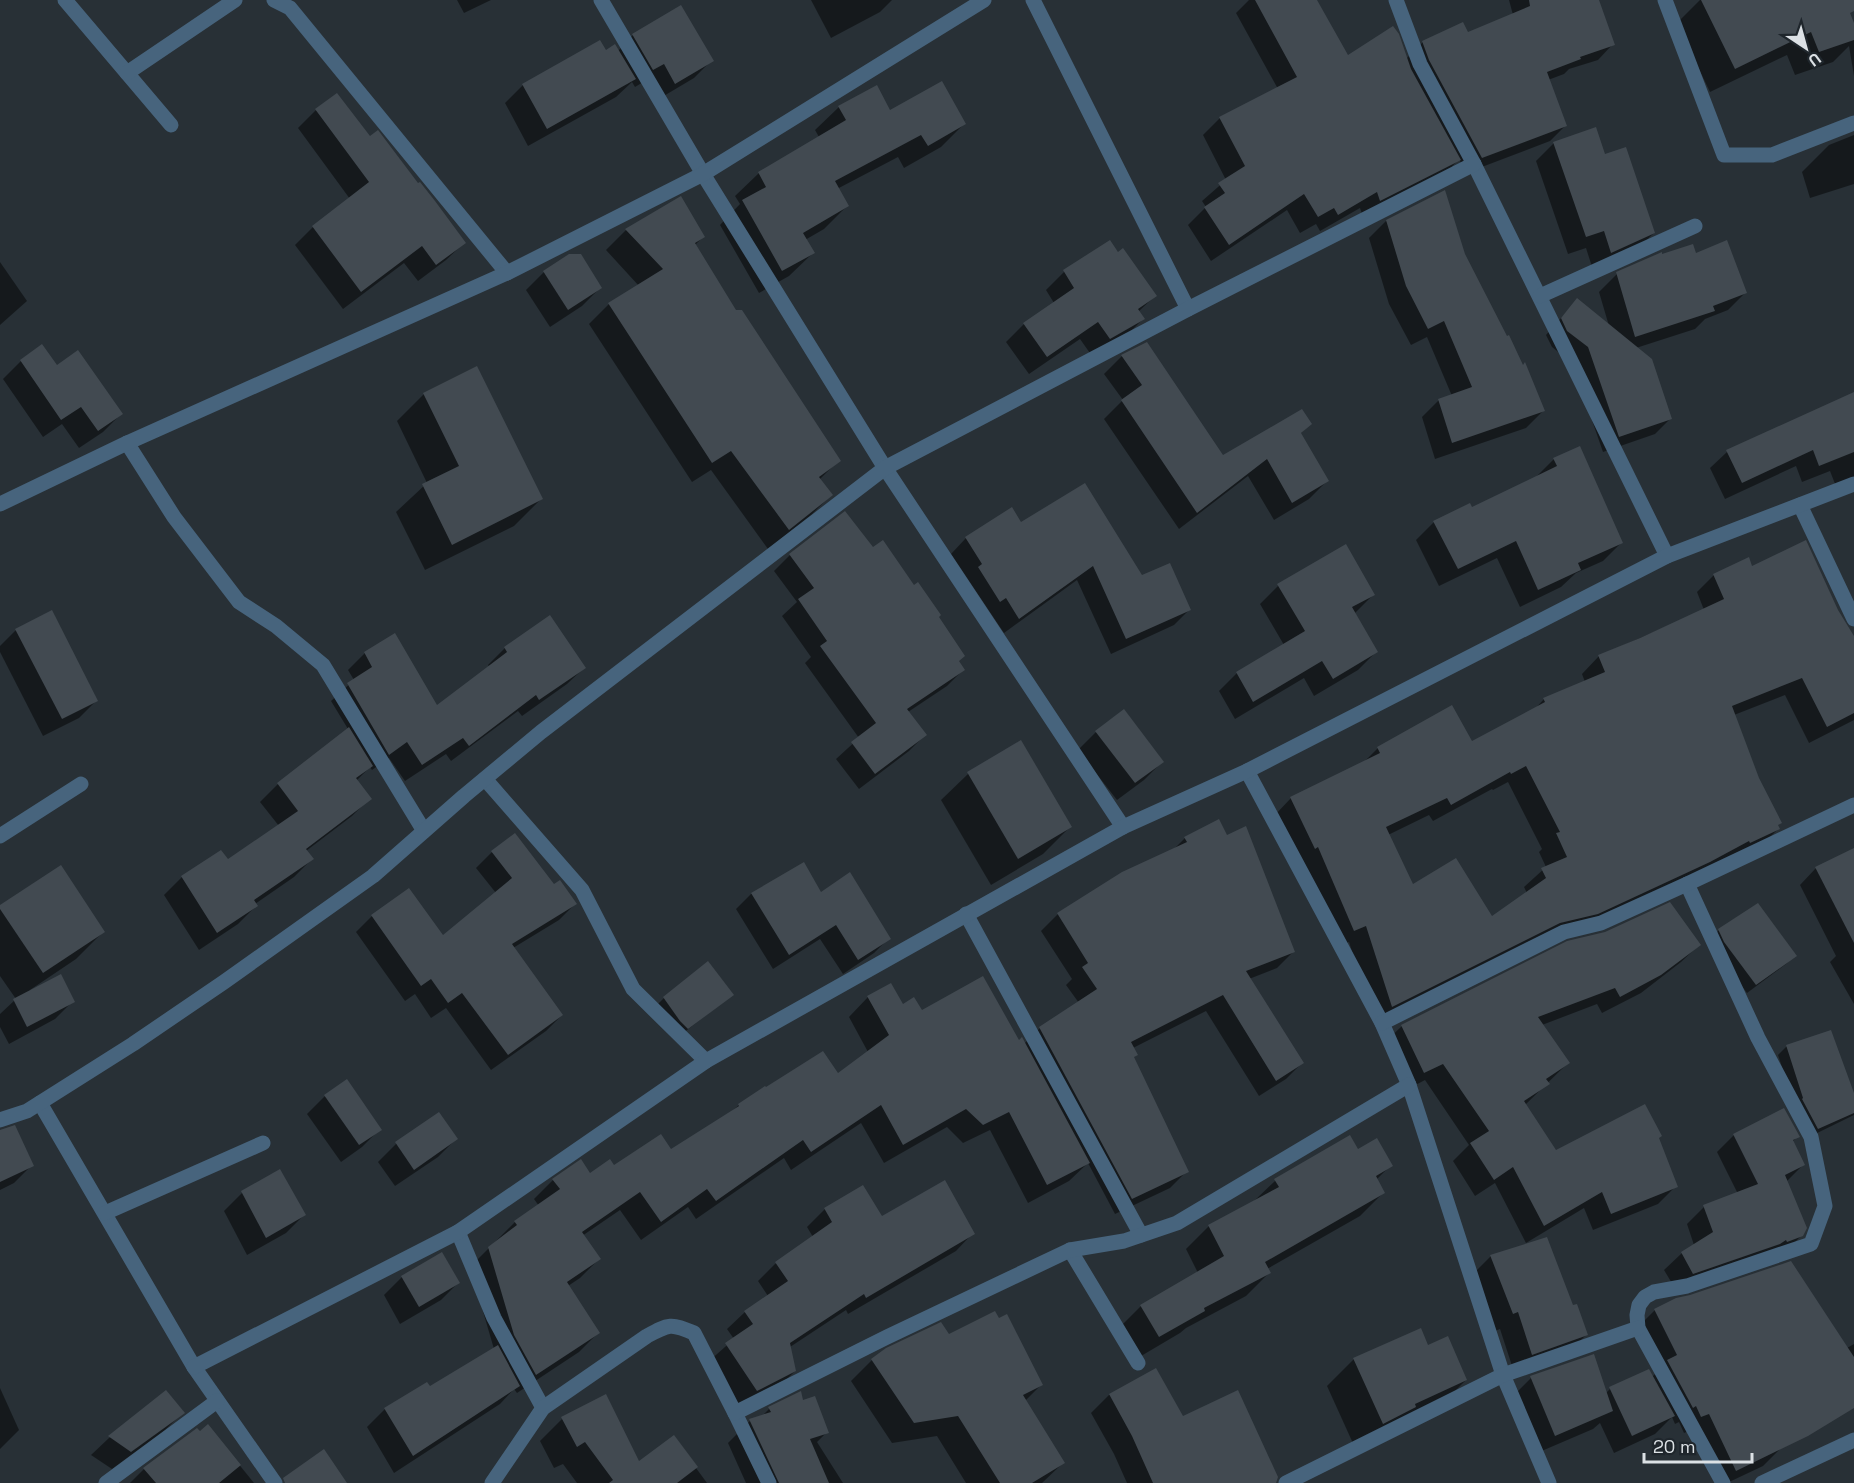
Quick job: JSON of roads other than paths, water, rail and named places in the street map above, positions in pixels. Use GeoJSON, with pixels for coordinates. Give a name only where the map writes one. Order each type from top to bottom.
{"type":"FeatureCollection","features":[{"type":"Feature","properties":{"kind":"street"},"geometry":{"type":"LineString","coordinates":[[65,0],[171,125]]}},
{"type":"Feature","properties":{"kind":"street"},"geometry":{"type":"LineString","coordinates":[[127,73],[235,0]]}},
{"type":"Feature","properties":{"kind":"street"},"geometry":{"type":"LineString","coordinates":[[274,0],[291,8],[507,273]]}},
{"type":"Feature","properties":{"kind":"street"},"geometry":{"type":"LineString","coordinates":[[601,0],[703,174],[885,468],[1123,827]]}},
{"type":"Feature","properties":{"kind":"street"},"geometry":{"type":"LineString","coordinates":[[0,504],[127,443],[507,273],[703,174],[984,0]]}},
{"type":"Feature","properties":{"kind":"street"},"geometry":{"type":"LineString","coordinates":[[1033,0],[1188,309]]}},
{"type":"Feature","properties":{"kind":"street"},"geometry":{"type":"LineString","coordinates":[[1396,0],[1420,64],[1474,164],[1667,556]]}},
{"type":"Feature","properties":{"kind":"street"},"geometry":{"type":"LineString","coordinates":[[1665,0],[1724,155],[1772,155],[1854,123]]}},
{"type":"Feature","properties":{"kind":"street"},"geometry":{"type":"LineString","coordinates":[[0,1120],[27,1111],[133,1044],[373,876],[541,732],[885,468],[1188,309],[1474,164]]}},
{"type":"Feature","properties":{"kind":"street"},"geometry":{"type":"LineString","coordinates":[[1540,296],[1695,226]]}},
{"type":"Feature","properties":{"kind":"street"},"geometry":{"type":"LineString","coordinates":[[127,443],[174,517],[239,602],[276,626],[323,665],[424,831]]}},
{"type":"Feature","properties":{"kind":"street"},"geometry":{"type":"LineString","coordinates":[[194,1367],[459,1232],[706,1061],[1123,827],[1247,771],[1667,556],[1854,484]]}},
{"type":"Feature","properties":{"kind":"street"},"geometry":{"type":"LineString","coordinates":[[1800,505],[1854,619]]}},
{"type":"Feature","properties":{"kind":"street"},"geometry":{"type":"LineString","coordinates":[[1247,771],[1382,1023],[1409,1085],[1503,1375],[1549,1483]]}},
{"type":"Feature","properties":{"kind":"street"},"geometry":{"type":"LineString","coordinates":[[485,779],[582,890],[633,988],[706,1061]]}},
{"type":"Feature","properties":{"kind":"street"},"geometry":{"type":"LineString","coordinates":[[0,836],[81,784]]}},
{"type":"Feature","properties":{"kind":"street"},"geometry":{"type":"LineString","coordinates":[[1382,1023],[1564,932],[1601,923],[1854,805]]}},
{"type":"Feature","properties":{"kind":"street"},"geometry":{"type":"LineString","coordinates":[[1687,884],[1758,1038],[1811,1137],[1825,1206],[1811,1244],[1687,1286],[1654,1292],[1639,1305],[1638,1328],[1723,1483]]}},
{"type":"Feature","properties":{"kind":"street"},"geometry":{"type":"LineString","coordinates":[[966,914],[1141,1235]]}},
{"type":"Feature","properties":{"kind":"street"},"geometry":{"type":"LineString","coordinates":[[735,1413],[887,1337],[1070,1250],[1124,1241],[1177,1223],[1409,1085]]}},
{"type":"Feature","properties":{"kind":"street"},"geometry":{"type":"LineString","coordinates":[[40,1102],[194,1367],[275,1483]]}},
{"type":"Feature","properties":{"kind":"street"},"geometry":{"type":"LineString","coordinates":[[105,1214],[262,1143]]}},
{"type":"Feature","properties":{"kind":"street"},"geometry":{"type":"LineString","coordinates":[[459,1232],[494,1318],[543,1408]]}},
{"type":"Feature","properties":{"kind":"street"},"geometry":{"type":"LineString","coordinates":[[1070,1250],[1138,1364]]}},
{"type":"Feature","properties":{"kind":"street"},"geometry":{"type":"LineString","coordinates":[[492,1483],[543,1408],[665,1326],[678,1326],[694,1333],[769,1483]]}},
{"type":"Feature","properties":{"kind":"street"},"geometry":{"type":"LineString","coordinates":[[1286,1483],[1503,1375],[1638,1328]]}},
{"type":"Feature","properties":{"kind":"street"},"geometry":{"type":"LineString","coordinates":[[106,1483],[217,1401]]}},
{"type":"Feature","properties":{"kind":"street"},"geometry":{"type":"LineString","coordinates":[[1762,1483],[1854,1440]]}}]}
